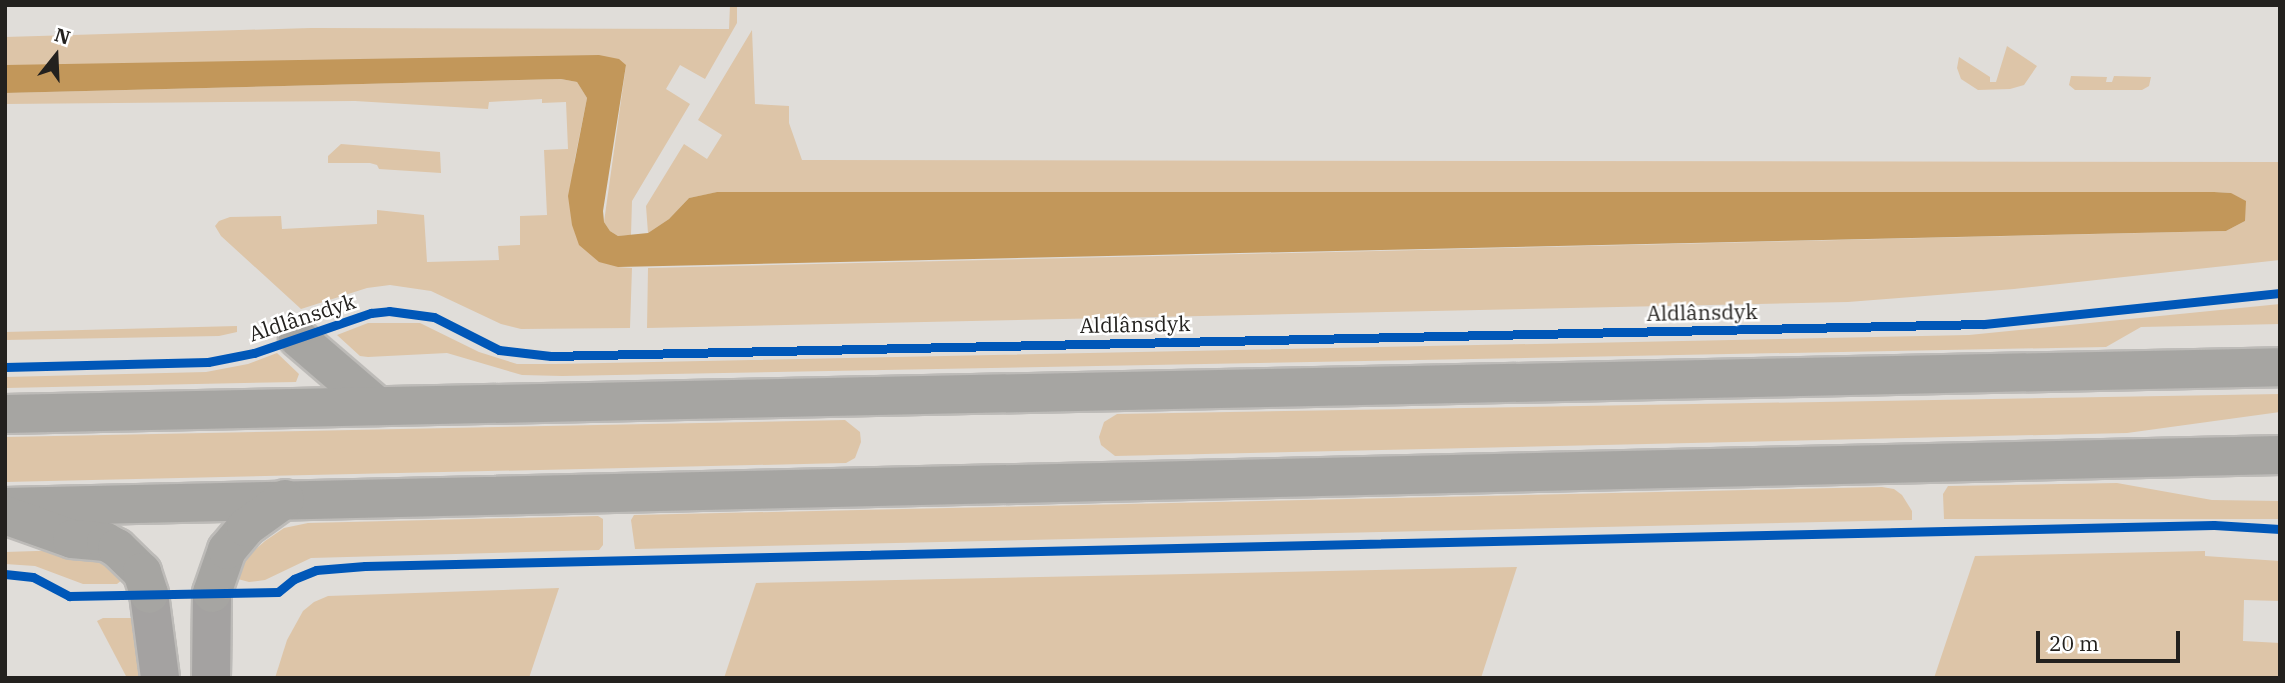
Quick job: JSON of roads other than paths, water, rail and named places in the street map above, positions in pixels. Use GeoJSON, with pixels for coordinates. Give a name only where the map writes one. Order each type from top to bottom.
{"type":"FeatureCollection","features":[{"type":"Feature","properties":{"kind":"main road"},"geometry":{"type":"LineString","coordinates":[[298,338],[377,407]]}},
{"type":"Feature","properties":{"kind":"main road"},"geometry":{"type":"LineString","coordinates":[[5,414],[2280,367]]}},
{"type":"Feature","properties":{"kind":"main road"},"geometry":{"type":"LineString","coordinates":[[5,507],[2280,455]]}},
{"type":"Feature","properties":{"kind":"main road"},"geometry":{"type":"LineString","coordinates":[[212,593],[227,550],[246,527],[285,499]]}},
{"type":"Feature","properties":{"kind":"main road"},"geometry":{"type":"LineString","coordinates":[[5,515],[72,539],[106,542],[117,548],[135,562],[147,582],[149,594]]}},
{"type":"Feature","properties":{"kind":"street"},"geometry":{"type":"LineString","coordinates":[[211,678],[212,593]]}},
{"type":"Feature","properties":{"kind":"street"},"geometry":{"type":"LineString","coordinates":[[149,594],[160,678]]}}]}
